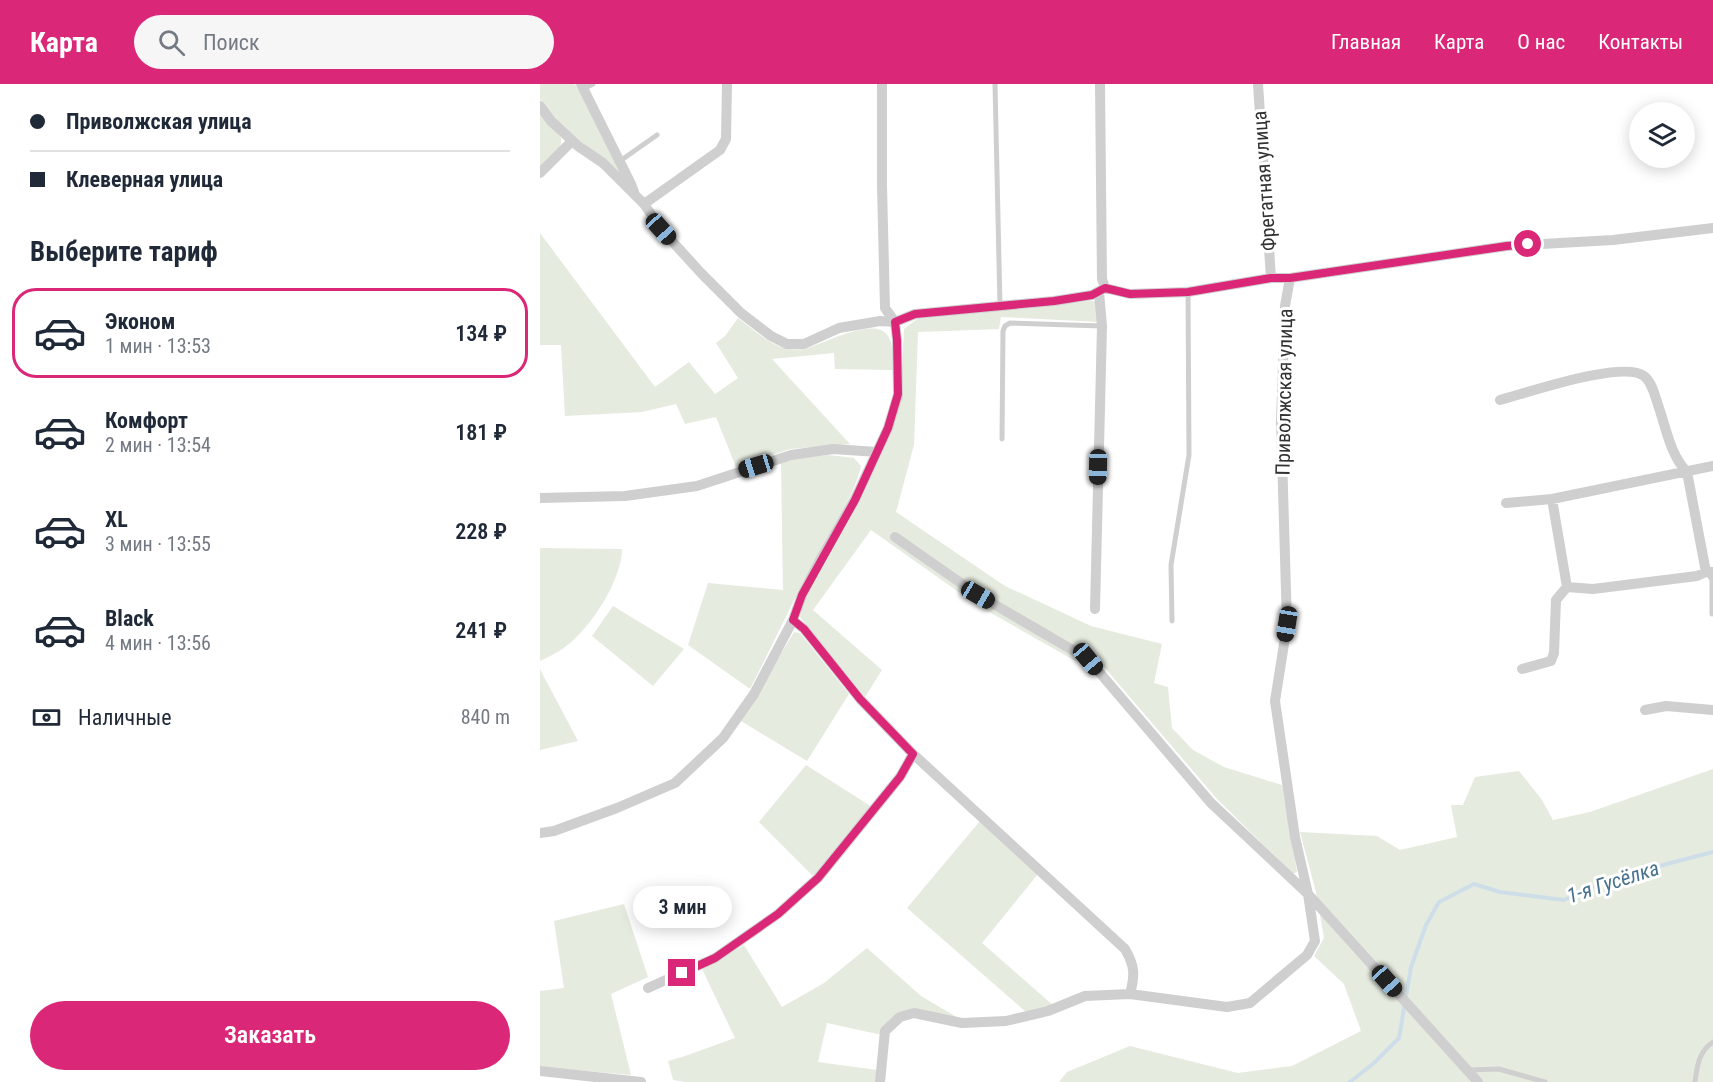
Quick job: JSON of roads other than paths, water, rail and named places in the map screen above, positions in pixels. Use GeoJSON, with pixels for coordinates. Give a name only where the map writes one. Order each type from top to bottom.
{"type":"FeatureCollection","features":[{"type":"Feature","properties":{"kind":"street"},"geometry":{"type":"LineString","coordinates":[[644,204],[720,150],[726,139],[727,84]]}},
{"type":"Feature","properties":{"kind":"street"},"geometry":{"type":"LineString","coordinates":[[540,833],[554,831],[617,808],[675,783],[723,738],[754,694],[793,620],[802,595],[855,500],[888,428],[898,394],[895,322],[885,308],[882,84]]}},
{"type":"Feature","properties":{"kind":"street"},"geometry":{"type":"LineString","coordinates":[[1095,609],[1102,326],[1100,84]]}},
{"type":"Feature","properties":{"kind":"street","name":"Фрегатная улица"},"geometry":{"type":"LineString","coordinates":[[1258,84],[1271,278]]}},
{"type":"Feature","properties":{"kind":"street"},"geometry":{"type":"LineString","coordinates":[[586,86],[634,195]]}},
{"type":"Feature","properties":{"kind":"street"},"geometry":{"type":"LineString","coordinates":[[540,105],[551,121],[572,141],[603,163],[644,204],[661,229],[741,313],[771,336],[787,344],[804,344],[839,328],[880,321],[895,322],[915,314],[1054,301],[1102,290],[1130,294],[1188,292],[1271,278],[1290,278],[1507,246],[1613,240],[1713,228]]}},
{"type":"Feature","properties":{"kind":"street"},"geometry":{"type":"LineString","coordinates":[[540,173],[572,141]]}},
{"type":"Feature","properties":{"kind":"street","name":"Приволжская улица"},"geometry":{"type":"LineString","coordinates":[[880,1082],[885,1031],[900,1017],[914,1013],[962,1023],[1006,1021],[1048,1011],[1085,996],[1130,994],[1227,1007],[1250,1003],[1307,955],[1315,941],[1308,894],[1294,837],[1275,701],[1287,624],[1281,421],[1285,306],[1290,278]]}},
{"type":"Feature","properties":{"kind":"street"},"geometry":{"type":"LineString","coordinates":[[1500,400],[1578,378],[1633,372],[1645,377],[1653,390],[1678,462],[1687,472],[1710,572],[1697,576],[1593,589],[1567,587]]}},
{"type":"Feature","properties":{"kind":"street"},"geometry":{"type":"LineString","coordinates":[[540,498],[636,495],[697,486],[791,455],[833,449],[877,452]]}},
{"type":"Feature","properties":{"kind":"street"},"geometry":{"type":"LineString","coordinates":[[1506,503],[1552,499],[1713,466]]}},
{"type":"Feature","properties":{"kind":"street"},"geometry":{"type":"LineString","coordinates":[[1522,669],[1551,661],[1554,653],[1556,600],[1567,587],[1552,499]]}},
{"type":"Feature","properties":{"kind":"street"},"geometry":{"type":"LineString","coordinates":[[895,537],[978,595],[1088,659],[1211,803],[1308,894],[1478,1082]]}},
{"type":"Feature","properties":{"kind":"street"},"geometry":{"type":"LineString","coordinates":[[793,620],[804,629],[860,699],[913,754],[1125,949],[1132,962],[1135,975],[1130,994]]}},
{"type":"Feature","properties":{"kind":"street"},"geometry":{"type":"LineString","coordinates":[[1645,710],[1666,706],[1713,710]]}},
{"type":"Feature","properties":{"kind":"street"},"geometry":{"type":"LineString","coordinates":[[648,988],[715,958],[778,914],[818,878],[900,777],[913,754]]}},
{"type":"Feature","properties":{"kind":"street"},"geometry":{"type":"LineString","coordinates":[[540,1071],[641,1082]]}},
{"type":"Feature","properties":{"kind":"lane"},"geometry":{"type":"LineString","coordinates":[[995,84],[999,306]]}},
{"type":"Feature","properties":{"kind":"lane"},"geometry":{"type":"LineString","coordinates":[[620,161],[657,135]]}},
{"type":"Feature","properties":{"kind":"lane"},"geometry":{"type":"LineString","coordinates":[[1172,621],[1171,565],[1189,455],[1188,292]]}},
{"type":"Feature","properties":{"kind":"lane"},"geometry":{"type":"LineString","coordinates":[[1002,439],[1003,331],[1005,326],[1010,323],[1102,326]]}},
{"type":"Feature","properties":{"kind":"lane"},"geometry":{"type":"LineString","coordinates":[[1710,572],[1712,614]]}},
{"type":"Feature","properties":{"kind":"lane"},"geometry":{"type":"LineString","coordinates":[[1695,1082],[1698,1064],[1706,1047],[1713,1042]]}},
{"type":"Feature","properties":{"kind":"lane"},"geometry":{"type":"LineString","coordinates":[[1467,1070],[1499,1069],[1545,1082]]}},
{"type":"Feature","properties":{"kind":"waterway","name":"1-я Гусёлка"},"geometry":{"type":"LineString","coordinates":[[1350,1082],[1374,1063],[1399,1038],[1411,967],[1426,925],[1439,902],[1474,884],[1500,892],[1564,900],[1604,882],[1713,852]]}}]}
